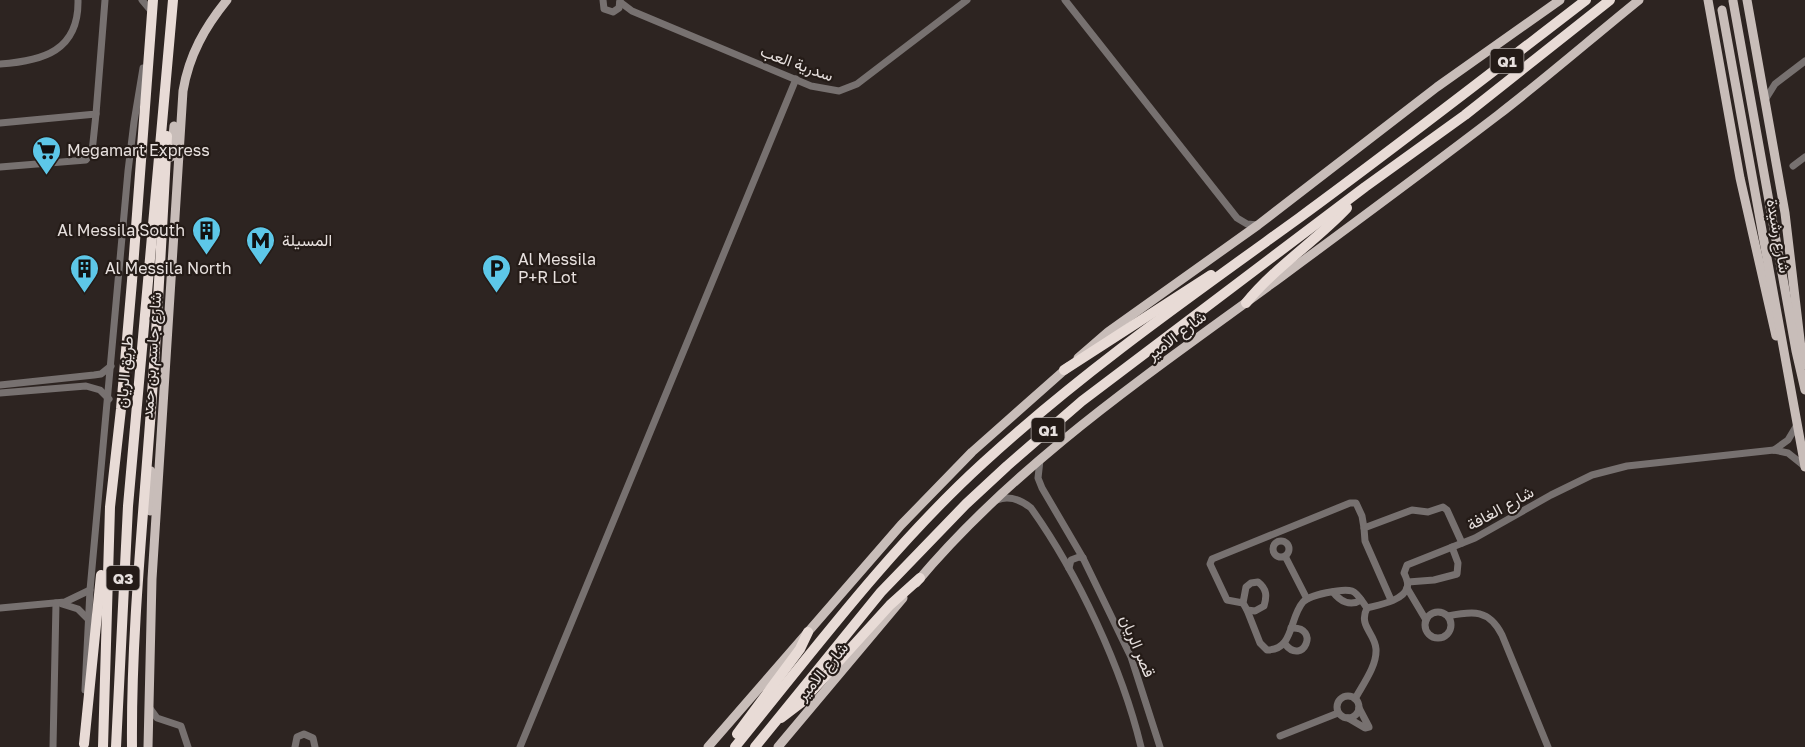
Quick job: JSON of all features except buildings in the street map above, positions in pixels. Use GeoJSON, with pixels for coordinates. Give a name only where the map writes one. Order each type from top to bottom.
{"type":"FeatureCollection","features":[{"type":"Feature","properties":{"kind":"highway","name":"طريق الريان"},"geometry":{"type":"LineString","coordinates":[[103,747],[110,507],[132,281],[153,0]]}},
{"type":"Feature","properties":{"kind":"highway","name":"طريق الريان"},"geometry":{"type":"LineString","coordinates":[[116,747],[128,506],[173,0]]}},
{"type":"Feature","properties":{"kind":"highway","name":"شارع الامير"},"geometry":{"type":"LineString","coordinates":[[735,747],[876,574],[926,518],[980,465],[1041,411],[1380,158],[1586,0]]}},
{"type":"Feature","properties":{"kind":"highway","name":"شارع الامير"},"geometry":{"type":"LineString","coordinates":[[755,747],[881,592],[966,504],[1007,466],[1082,401],[1365,187],[1465,115],[1610,0]]}},
{"type":"Feature","properties":{"kind":"highway"},"geometry":{"type":"LineString","coordinates":[[132,747],[131,727],[141,541],[164,213],[168,116],[165,86]]}},
{"type":"Feature","properties":{"kind":"highway"},"geometry":{"type":"LineString","coordinates":[[1245,303],[1262,283],[1330,227],[1365,187]]}},
{"type":"Feature","properties":{"kind":"highway"},"geometry":{"type":"LineString","coordinates":[[1064,370],[1215,272],[1251,253]]}},
{"type":"Feature","properties":{"kind":"highway"},"geometry":{"type":"LineString","coordinates":[[84,746],[110,507]]}},
{"type":"Feature","properties":{"kind":"highway"},"geometry":{"type":"LineString","coordinates":[[775,721],[802,702],[890,605],[920,578]]}},
{"type":"Feature","properties":{"kind":"highway"},"geometry":{"type":"LineString","coordinates":[[729,747],[800,649],[808,632]]}},
{"type":"Feature","properties":{"kind":"main road"},"geometry":{"type":"LineString","coordinates":[[164,213],[181,68],[198,31],[218,5],[227,0]]}},
{"type":"Feature","properties":{"kind":"main road","name":"شارع جاسم بن حمد"},"geometry":{"type":"LineString","coordinates":[[152,579],[183,91],[197,44],[227,0]]}},
{"type":"Feature","properties":{"kind":"main road"},"geometry":{"type":"LineString","coordinates":[[708,747],[893,534],[972,452],[1064,370],[1108,332],[1238,240],[1437,87],[1560,0]]}},
{"type":"Feature","properties":{"kind":"main road"},"geometry":{"type":"LineString","coordinates":[[1708,0],[1740,178],[1777,339],[1786,357]]}},
{"type":"Feature","properties":{"kind":"main road","name":"شارع الامير"},"geometry":{"type":"LineString","coordinates":[[778,747],[920,578],[961,534],[1040,460],[1188,343],[1499,115],[1639,1]]}},
{"type":"Feature","properties":{"kind":"main road","name":"شارع رشيدة"},"geometry":{"type":"LineString","coordinates":[[1733,1],[1805,390]]}},
{"type":"Feature","properties":{"kind":"main road"},"geometry":{"type":"LineString","coordinates":[[1747,2],[1793,266],[1803,353],[1803,380]]}},
{"type":"Feature","properties":{"kind":"main road","name":"شارع رشيدة"},"geometry":{"type":"LineString","coordinates":[[1722,10],[1805,467]]}},
{"type":"Feature","properties":{"kind":"main road"},"geometry":{"type":"LineString","coordinates":[[148,747],[152,579],[149,552],[153,439],[150,421]]}},
{"type":"Feature","properties":{"kind":"street"},"geometry":{"type":"LineString","coordinates":[[0,64],[36,60],[56,49],[74,29],[78,17],[78,0]]}},
{"type":"Feature","properties":{"kind":"street"},"geometry":{"type":"LineString","coordinates":[[0,167],[86,160],[92,152],[105,0]]}},
{"type":"Feature","properties":{"kind":"street"},"geometry":{"type":"LineString","coordinates":[[142,0],[152,12]]}},
{"type":"Feature","properties":{"kind":"street"},"geometry":{"type":"LineString","coordinates":[[603,0],[603,6],[607,11],[616,10],[620,1]]}},
{"type":"Feature","properties":{"kind":"street","name":"سدرية العب"},"geometry":{"type":"LineString","coordinates":[[620,1],[632,11],[830,91],[849,89],[967,0]]}},
{"type":"Feature","properties":{"kind":"street"},"geometry":{"type":"LineString","coordinates":[[1065,0],[1237,218],[1247,224],[1258,225]]}},
{"type":"Feature","properties":{"kind":"street","name":"سدرية العب"},"geometry":{"type":"LineString","coordinates":[[616,10],[632,11]]}},
{"type":"Feature","properties":{"kind":"street","name":"طريق الريان"},"geometry":{"type":"LineString","coordinates":[[84,746],[90,590],[134,122],[151,24]]}},
{"type":"Feature","properties":{"kind":"street"},"geometry":{"type":"LineString","coordinates":[[1765,100],[1768,91],[1778,81],[1805,61]]}},
{"type":"Feature","properties":{"kind":"street"},"geometry":{"type":"LineString","coordinates":[[1760,75],[1771,81],[1778,81]]}},
{"type":"Feature","properties":{"kind":"street"},"geometry":{"type":"LineString","coordinates":[[520,747],[796,79]]}},
{"type":"Feature","properties":{"kind":"street"},"geometry":{"type":"LineString","coordinates":[[0,123],[96,114]]}},
{"type":"Feature","properties":{"kind":"street"},"geometry":{"type":"LineString","coordinates":[[1793,166],[1805,157]]}},
{"type":"Feature","properties":{"kind":"street"},"geometry":{"type":"LineString","coordinates":[[1237,218],[1240,229],[1238,240]]}},
{"type":"Feature","properties":{"kind":"street"},"geometry":{"type":"LineString","coordinates":[[109,399],[100,390],[86,386],[4,393],[3,384],[101,374],[111,366]]}},
{"type":"Feature","properties":{"kind":"street"},"geometry":{"type":"LineString","coordinates":[[1774,450],[1788,440],[1797,425]]}},
{"type":"Feature","properties":{"kind":"street"},"geometry":{"type":"LineString","coordinates":[[1774,450],[1788,453],[1805,467]]}},
{"type":"Feature","properties":{"kind":"street","name":"شارع الغافة"},"geometry":{"type":"LineString","coordinates":[[1367,608],[1403,594],[1408,585],[1404,573],[1407,565],[1475,538],[1551,495],[1592,475],[1627,466],[1774,450]]}},
{"type":"Feature","properties":{"kind":"street","name":"قصر الريان"},"geometry":{"type":"LineString","coordinates":[[1040,460],[1038,478],[1042,488],[1083,558],[1131,657],[1160,747]]}},
{"type":"Feature","properties":{"kind":"street","name":"قصر الريان"},"geometry":{"type":"LineString","coordinates":[[995,501],[1004,497],[1023,501],[1031,508],[1069,568],[1108,652],[1142,746]]}},
{"type":"Feature","properties":{"kind":"street"},"geometry":{"type":"LineString","coordinates":[[1243,603],[1225,599],[1210,564],[1212,559],[1350,503],[1356,503],[1362,516],[1365,541],[1391,600]]}},
{"type":"Feature","properties":{"kind":"street"},"geometry":{"type":"LineString","coordinates":[[1364,528],[1412,510],[1428,512],[1443,507],[1447,510],[1462,543]]}},
{"type":"Feature","properties":{"kind":"street"},"geometry":{"type":"LineString","coordinates":[[1426,620],[1434,612],[1442,612],[1451,622],[1451,630],[1443,638],[1435,638],[1429,634],[1425,627],[1426,620],[1408,585],[1457,573],[1458,563],[1452,547]]}},
{"type":"Feature","properties":{"kind":"street"},"geometry":{"type":"LineString","coordinates":[[1285,556],[1307,598]]}},
{"type":"Feature","properties":{"kind":"street"},"geometry":{"type":"LineString","coordinates":[[1069,568],[1071,560],[1083,558]]}},
{"type":"Feature","properties":{"kind":"street"},"geometry":{"type":"LineString","coordinates":[[1247,610],[1255,611],[1264,606],[1267,597],[1263,586],[1258,582],[1246,587],[1243,603],[1257,637],[1267,650],[1276,650],[1285,644],[1297,612],[1307,598],[1333,592],[1354,591],[1367,608],[1364,614],[1364,625],[1375,643],[1376,651],[1374,662],[1355,699]]}},
{"type":"Feature","properties":{"kind":"street"},"geometry":{"type":"LineString","coordinates":[[0,608],[73,600],[90,590]]}},
{"type":"Feature","properties":{"kind":"street"},"geometry":{"type":"LineString","coordinates":[[1333,592],[1346,602],[1357,603],[1361,600]]}},
{"type":"Feature","properties":{"kind":"street"},"geometry":{"type":"LineString","coordinates":[[56,603],[71,605],[88,619]]}},
{"type":"Feature","properties":{"kind":"street"},"geometry":{"type":"LineString","coordinates":[[53,747],[56,603]]}},
{"type":"Feature","properties":{"kind":"street"},"geometry":{"type":"LineString","coordinates":[[1448,616],[1475,612],[1486,616],[1495,624],[1502,635],[1548,747]]}},
{"type":"Feature","properties":{"kind":"street"},"geometry":{"type":"LineString","coordinates":[[1285,644],[1289,649],[1295,651],[1302,649],[1306,644],[1307,637],[1304,631],[1291,628]]}},
{"type":"Feature","properties":{"kind":"street"},"geometry":{"type":"LineString","coordinates":[[1348,696],[1355,699],[1359,708],[1368,723],[1368,728],[1342,717],[1338,713],[1337,705],[1341,699],[1348,696]]}},
{"type":"Feature","properties":{"kind":"street"},"geometry":{"type":"LineString","coordinates":[[149,707],[153,715],[181,726],[188,747]]}},
{"type":"Feature","properties":{"kind":"street"},"geometry":{"type":"LineString","coordinates":[[1348,718],[1357,714],[1359,708]]}},
{"type":"Feature","properties":{"kind":"street"},"geometry":{"type":"LineString","coordinates":[[1280,736],[1338,713]]}},
{"type":"Feature","properties":{"kind":"street"},"geometry":{"type":"LineString","coordinates":[[149,735],[165,721]]}},
{"type":"Feature","properties":{"kind":"street"},"geometry":{"type":"LineString","coordinates":[[295,747],[297,737],[304,734],[311,736],[316,746]]}},
{"type":"Feature","properties":{"kind":"place","name":"Megamart Express"},"geometry":{"type":"Point","coordinates":[46,176]}},
{"type":"Feature","properties":{"kind":"place","name":"Al Messila South"},"geometry":{"type":"Point","coordinates":[206,256]}},
{"type":"Feature","properties":{"kind":"place","name":"المسيلة"},"geometry":{"type":"Point","coordinates":[261,266]}},
{"type":"Feature","properties":{"kind":"place","name":"Al Messila North"},"geometry":{"type":"Point","coordinates":[84,294]}},
{"type":"Feature","properties":{"kind":"place","name":"Al Messila P+R Lot"},"geometry":{"type":"Point","coordinates":[497,294]}}]}
